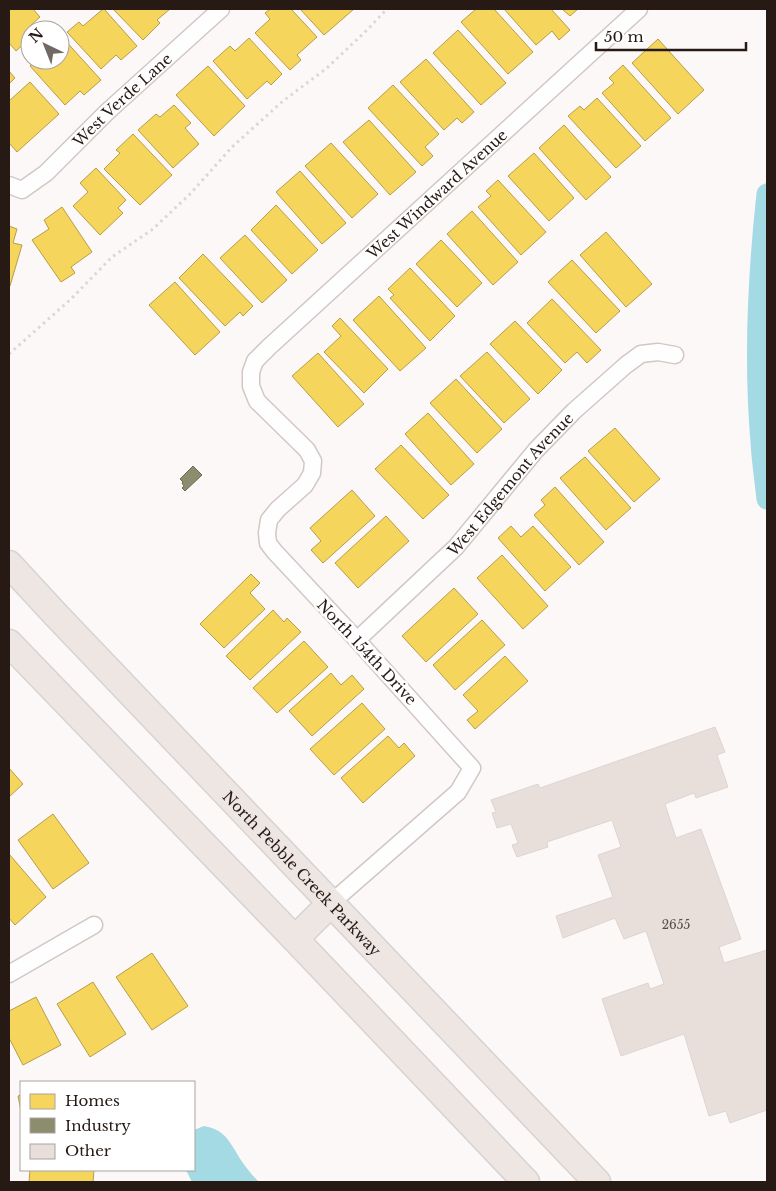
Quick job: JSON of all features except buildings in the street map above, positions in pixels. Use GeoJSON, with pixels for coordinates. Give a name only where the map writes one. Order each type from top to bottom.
{"type":"FeatureCollection","features":[{"type":"Feature","properties":{"kind":"main road","name":"North Pebble Creek Parkway"},"geometry":{"type":"LineString","coordinates":[[9,564],[64,624],[597,1182]]}},
{"type":"Feature","properties":{"kind":"main road"},"geometry":{"type":"LineString","coordinates":[[9,643],[526,1182]]}},
{"type":"Feature","properties":{"kind":"main road"},"geometry":{"type":"LineString","coordinates":[[294,940],[331,903]]}},
{"type":"Feature","properties":{"kind":"street","name":"West Verde Lane"},"geometry":{"type":"LineString","coordinates":[[15,187],[46,173],[107,112],[221,9]]}},
{"type":"Feature","properties":{"kind":"street","name":"West Windward Avenue"},"geometry":{"type":"LineString","coordinates":[[267,533],[270,520],[278,509],[305,485],[312,473],[313,461],[307,450],[257,400],[251,386],[251,372],[256,361],[269,347],[639,9]]}},
{"type":"Feature","properties":{"kind":"street","name":"West Edgemont Avenue"},"geometry":{"type":"LineString","coordinates":[[357,640],[456,546],[536,450],[582,404],[641,354],[658,352],[675,355]]}},
{"type":"Feature","properties":{"kind":"street","name":"North 154th Drive"},"geometry":{"type":"LineString","coordinates":[[267,533],[268,543],[274,551],[472,768],[458,792],[331,903]]}},
{"type":"Feature","properties":{"kind":"street"},"geometry":{"type":"LineString","coordinates":[[9,974],[94,926]]}},
{"type":"Feature","properties":{"kind":"path"},"geometry":{"type":"LineString","coordinates":[[9,354],[70,299],[112,257],[153,229],[190,193],[232,147],[283,102],[328,68],[387,9]]}},
{"type":"Feature","properties":{"kind":"water"},"geometry":{"type":"Polygon","coordinates":[[[204,1126],[219,1131],[224,1135],[245,1166],[259,1182],[192,1182],[186,1171],[195,1171],[195,1130],[204,1126]]]}},
{"type":"Feature","properties":{"kind":"waterway"},"geometry":{"type":"LineString","coordinates":[[767,194],[761,256],[757,349],[759,411],[767,499]]}}]}
